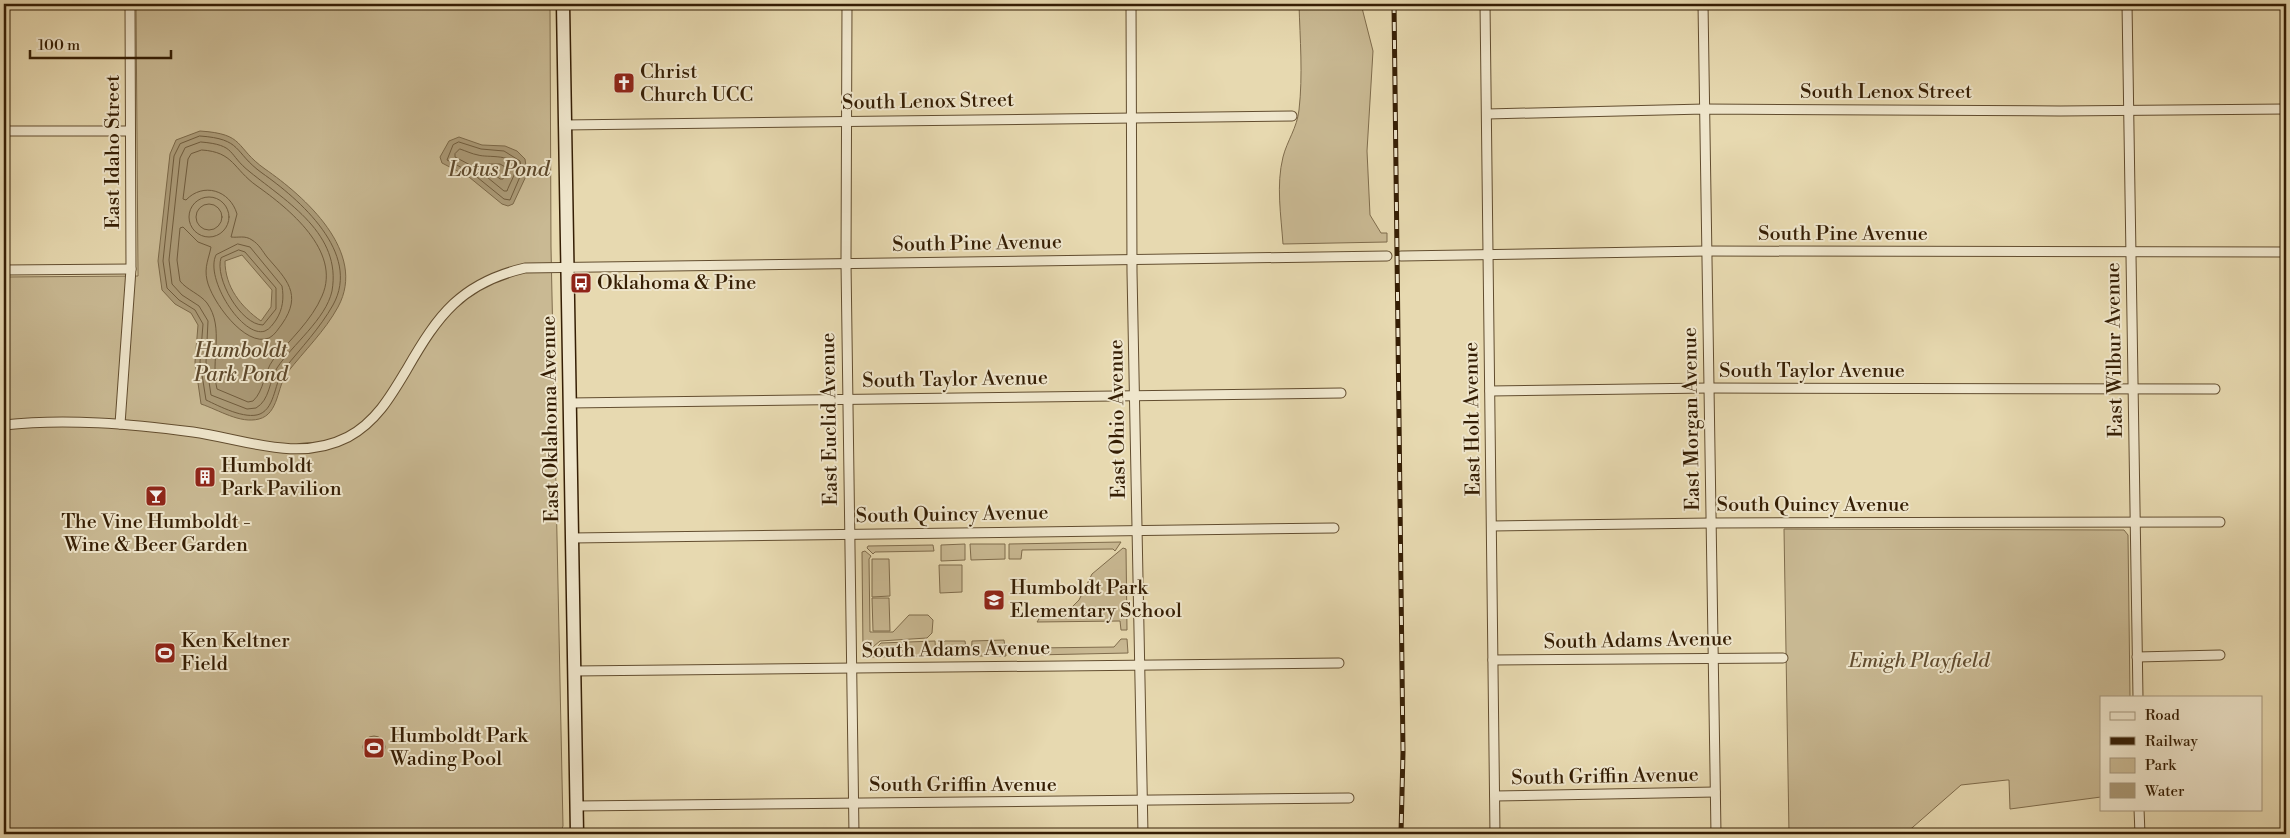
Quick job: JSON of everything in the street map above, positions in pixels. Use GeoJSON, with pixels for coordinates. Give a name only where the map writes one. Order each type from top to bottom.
{"type":"FeatureCollection","features":[{"type":"Feature","properties":{"kind":"main road","name":"East Oklahoma Avenue"},"geometry":{"type":"LineString","coordinates":[[563,4],[577,834]]}},
{"type":"Feature","properties":{"kind":"street","name":"East Idaho Street"},"geometry":{"type":"LineString","coordinates":[[120,424],[131,269],[130,4]]}},
{"type":"Feature","properties":{"kind":"street","name":"East Euclid Avenue"},"geometry":{"type":"LineString","coordinates":[[847,4],[846,263],[854,834]]}},
{"type":"Feature","properties":{"kind":"street","name":"East Ohio Avenue"},"geometry":{"type":"LineString","coordinates":[[1131,4],[1132,259],[1143,834]]}},
{"type":"Feature","properties":{"kind":"street","name":"East Holt Avenue"},"geometry":{"type":"LineString","coordinates":[[1485,4],[1495,834]]}},
{"type":"Feature","properties":{"kind":"street","name":"East Morgan Avenue"},"geometry":{"type":"LineString","coordinates":[[1703,4],[1716,834]]}},
{"type":"Feature","properties":{"kind":"street","name":"East Wilbur Avenue"},"geometry":{"type":"LineString","coordinates":[[2126,4],[2138,696]]}},
{"type":"Feature","properties":{"kind":"street","name":"South Lenox Street"},"geometry":{"type":"LineString","coordinates":[[1486,114],[1704,109],[2286,109]]}},
{"type":"Feature","properties":{"kind":"street","name":"South Lenox Street"},"geometry":{"type":"LineString","coordinates":[[564,124],[1292,116]]}},
{"type":"Feature","properties":{"kind":"street"},"geometry":{"type":"LineString","coordinates":[[4,131],[130,131]]}},
{"type":"Feature","properties":{"kind":"street","name":"South Pine Avenue"},"geometry":{"type":"LineString","coordinates":[[1400,256],[1707,251],[2286,252]]}},
{"type":"Feature","properties":{"kind":"street","name":"South Pine Avenue"},"geometry":{"type":"LineString","coordinates":[[4,425],[120,424],[195,432],[275,448],[311,449],[327,446],[349,436],[380,412],[428,335],[452,303],[474,287],[501,274],[525,268],[1387,256]]}},
{"type":"Feature","properties":{"kind":"street"},"geometry":{"type":"LineString","coordinates":[[4,270],[131,269]]}},
{"type":"Feature","properties":{"kind":"street","name":"South Taylor Avenue"},"geometry":{"type":"LineString","coordinates":[[1490,391],[1709,388],[2215,388]]}},
{"type":"Feature","properties":{"kind":"street","name":"South Taylor Avenue"},"geometry":{"type":"LineString","coordinates":[[569,403],[1341,393]]}},
{"type":"Feature","properties":{"kind":"street","name":"South Quincy Avenue"},"geometry":{"type":"LineString","coordinates":[[1492,526],[1711,523],[2220,522]]}},
{"type":"Feature","properties":{"kind":"street","name":"South Quincy Avenue"},"geometry":{"type":"LineString","coordinates":[[572,538],[1334,528]]}},
{"type":"Feature","properties":{"kind":"street"},"geometry":{"type":"LineString","coordinates":[[2137,657],[2220,655]]}},
{"type":"Feature","properties":{"kind":"street","name":"South Adams Avenue"},"geometry":{"type":"LineString","coordinates":[[1493,660],[1783,658]]}},
{"type":"Feature","properties":{"kind":"street","name":"South Adams Avenue"},"geometry":{"type":"LineString","coordinates":[[574,671],[1339,663]]}},
{"type":"Feature","properties":{"kind":"street"},"geometry":{"type":"LineString","coordinates":[[2286,787],[2286,825]]}},
{"type":"Feature","properties":{"kind":"street","name":"South Griffin Avenue"},"geometry":{"type":"LineString","coordinates":[[1494,796],[1715,792]]}},
{"type":"Feature","properties":{"kind":"street","name":"South Griffin Avenue"},"geometry":{"type":"LineString","coordinates":[[576,806],[1349,798]]}},
{"type":"Feature","properties":{"kind":"street"},"geometry":{"type":"LineString","coordinates":[[2139,810],[2140,834]]}},
{"type":"Feature","properties":{"kind":"green space"},"geometry":{"type":"Polygon","coordinates":[[[136,4],[550,4],[551,247],[563,826],[560,834],[4,834],[4,277],[138,276],[136,4]]]}},
{"type":"Feature","properties":{"kind":"green space"},"geometry":{"type":"Polygon","coordinates":[[[1299,4],[1361,4],[1373,51],[1367,151],[1370,215],[1381,233],[1387,233],[1387,242],[1283,244],[1280,178],[1283,157],[1299,110],[1301,70],[1299,4]]]}},
{"type":"Feature","properties":{"kind":"green space","name":"Emigh Playfield"},"geometry":{"type":"Polygon","coordinates":[[[1784,529],[2124,530],[2128,535],[2130,696],[2100,696],[2100,797],[2010,809],[2009,780],[1961,785],[1905,834],[1789,834],[1784,529]]]}},
{"type":"Feature","properties":{"kind":"green space"},"geometry":{"type":"Polygon","coordinates":[[[1121,542],[1115,551],[1113,549],[1022,550],[1021,559],[1009,559],[1009,544],[1121,542]]]}},
{"type":"Feature","properties":{"kind":"green space"},"geometry":{"type":"Polygon","coordinates":[[[965,544],[965,560],[941,561],[941,545],[965,544]]]}},
{"type":"Feature","properties":{"kind":"green space"},"geometry":{"type":"Polygon","coordinates":[[[970,544],[1005,544],[1005,559],[971,560],[970,544]]]}},
{"type":"Feature","properties":{"kind":"green space"},"geometry":{"type":"Polygon","coordinates":[[[933,545],[934,551],[875,552],[873,554],[867,548],[868,546],[933,545]]]}},
{"type":"Feature","properties":{"kind":"green space"},"geometry":{"type":"Polygon","coordinates":[[[1123,548],[1126,549],[1127,630],[1121,630],[1120,621],[1037,622],[1041,616],[1059,616],[1066,613],[1079,600],[1092,574],[1123,548]]]}},
{"type":"Feature","properties":{"kind":"green space"},"geometry":{"type":"Polygon","coordinates":[[[865,551],[871,556],[869,559],[870,632],[893,632],[909,615],[928,615],[933,620],[932,633],[927,638],[880,641],[867,652],[863,651],[862,552],[865,551]]]}},
{"type":"Feature","properties":{"kind":"green space"},"geometry":{"type":"Polygon","coordinates":[[[872,559],[889,559],[890,596],[872,597],[872,559]]]}},
{"type":"Feature","properties":{"kind":"green space"},"geometry":{"type":"Polygon","coordinates":[[[939,565],[962,565],[962,592],[940,593],[939,565]]]}},
{"type":"Feature","properties":{"kind":"green space"},"geometry":{"type":"Polygon","coordinates":[[[872,598],[889,598],[890,631],[873,631],[872,598]]]}},
{"type":"Feature","properties":{"kind":"green space"},"geometry":{"type":"Polygon","coordinates":[[[1121,639],[1127,639],[1128,653],[1034,655],[1034,648],[1114,647],[1121,639]]]}},
{"type":"Feature","properties":{"kind":"green space"},"geometry":{"type":"Polygon","coordinates":[[[1004,640],[1006,656],[971,656],[972,641],[1004,640]]]}},
{"type":"Feature","properties":{"kind":"green space"},"geometry":{"type":"Polygon","coordinates":[[[935,641],[936,656],[870,657],[869,655],[881,643],[935,641]]]}},
{"type":"Feature","properties":{"kind":"green space"},"geometry":{"type":"Polygon","coordinates":[[[945,641],[965,641],[967,656],[938,656],[938,647],[945,641]]]}},
{"type":"Feature","properties":{"kind":"water","name":"Humboldt Park Pond"},"geometry":{"type":"Polygon","coordinates":[[[200,131],[225,135],[233,139],[255,161],[281,180],[313,210],[338,246],[345,266],[345,286],[333,316],[287,373],[270,412],[259,419],[244,420],[201,404],[195,362],[198,325],[191,313],[175,304],[162,290],[158,261],[170,154],[176,140],[200,131]],[[242,255],[225,261],[231,288],[241,303],[261,321],[271,307],[272,290],[242,255]]]}},
{"type":"Feature","properties":{"kind":"water","name":"Lotus Pond"},"geometry":{"type":"Polygon","coordinates":[[[459,137],[482,145],[505,146],[517,151],[525,159],[527,174],[513,204],[508,206],[502,204],[469,177],[442,163],[440,157],[449,141],[459,137]]]}},
{"type":"Feature","properties":{"kind":"water","name":"Humboldt Park Wading Pool"},"geometry":{"type":"Polygon","coordinates":[[[374,736],[382,739],[385,747],[382,755],[374,758],[366,755],[363,747],[366,739],[374,736]]]}},
{"type":"Feature","properties":{"kind":"railway"},"geometry":{"type":"LineString","coordinates":[[1394,4],[1403,752],[1401,834]]}},
{"type":"Feature","properties":{"kind":"place","name":"Christ Church UCC"},"geometry":{"type":"Point","coordinates":[624,83]}},
{"type":"Feature","properties":{"kind":"place","name":"Oklahoma & Pine"},"geometry":{"type":"Point","coordinates":[581,283]}},
{"type":"Feature","properties":{"kind":"place","name":"Humboldt Park Pavilion"},"geometry":{"type":"Point","coordinates":[205,477]}},
{"type":"Feature","properties":{"kind":"place","name":"The Vine Humboldt - Wine & Beer Garden"},"geometry":{"type":"Point","coordinates":[156,496]}},
{"type":"Feature","properties":{"kind":"place","name":"Humboldt Park Elementary School"},"geometry":{"type":"Point","coordinates":[994,600]}},
{"type":"Feature","properties":{"kind":"place","name":"Ken Keltner Field"},"geometry":{"type":"Point","coordinates":[165,653]}},
{"type":"Feature","properties":{"kind":"place","name":"Humboldt Park Wading Pool"},"geometry":{"type":"Point","coordinates":[374,748]}}]}
